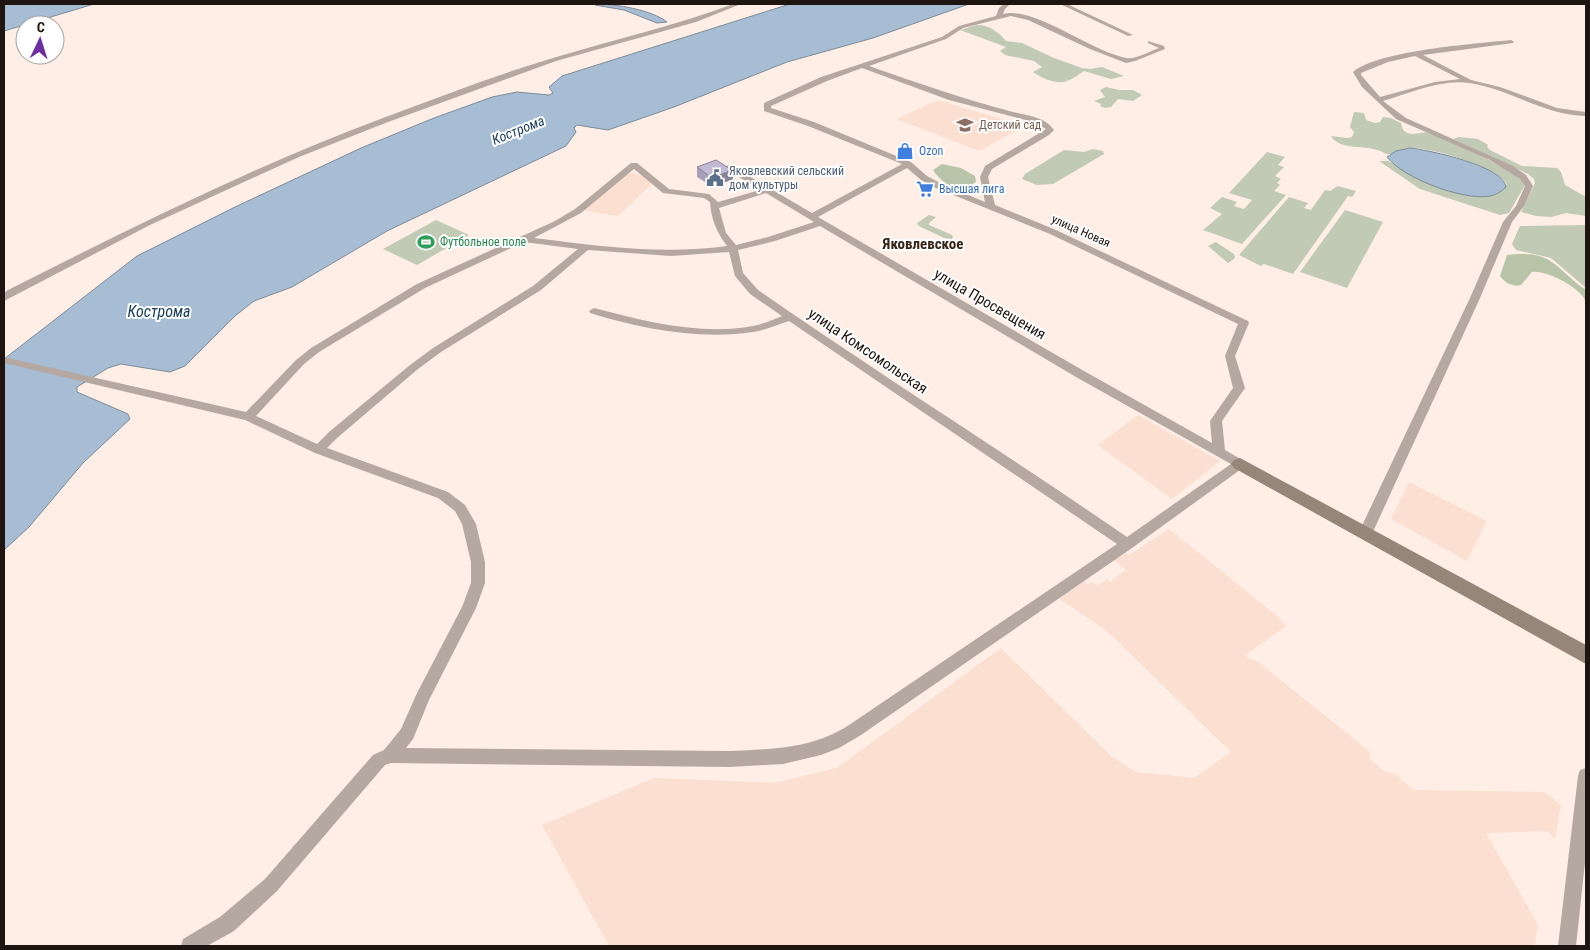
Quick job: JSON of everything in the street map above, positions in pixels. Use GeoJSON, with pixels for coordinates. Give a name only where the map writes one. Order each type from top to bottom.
{"type":"FeatureCollection","features":[{"type":"Feature","properties":{"kind":"street"},"geometry":{"type":"LineString","coordinates":[[4,298],[12,292],[147,223],[296,155],[385,120],[513,74],[554,60],[694,21],[738,4]]}},
{"type":"Feature","properties":{"kind":"street"},"geometry":{"type":"LineString","coordinates":[[999,17],[1002,8],[1008,4]]}},
{"type":"Feature","properties":{"kind":"street"},"geometry":{"type":"LineString","coordinates":[[1063,4],[1130,34]]}},
{"type":"Feature","properties":{"kind":"street"},"geometry":{"type":"LineString","coordinates":[[863,66],[944,38],[961,27],[1011,14],[1030,19],[1092,48],[1126,61],[1162,49],[1162,47],[1150,42]]}},
{"type":"Feature","properties":{"kind":"street"},"geometry":{"type":"LineString","coordinates":[[1365,534],[1475,298],[1508,222],[1520,206],[1529,186],[1526,178],[1511,168],[1412,125],[1390,112],[1361,81],[1357,72],[1367,66],[1417,55],[1511,42]]}},
{"type":"Feature","properties":{"kind":"street"},"geometry":{"type":"LineString","coordinates":[[1417,55],[1466,77],[1468,81]]}},
{"type":"Feature","properties":{"kind":"street"},"geometry":{"type":"LineString","coordinates":[[863,66],[933,92],[1036,120],[1047,125],[1050,130],[1046,133],[988,168],[984,177],[992,207]]}},
{"type":"Feature","properties":{"kind":"street","name":"улица Новая"},"geometry":{"type":"LineString","coordinates":[[863,66],[811,84],[776,100],[766,107],[779,114],[811,124],[908,164],[924,178],[939,186],[1054,232],[1244,323],[1230,356],[1239,388],[1216,421],[1219,451]]}},
{"type":"Feature","properties":{"kind":"street"},"geometry":{"type":"LineString","coordinates":[[1378,100],[1452,82],[1468,81],[1493,87],[1564,112],[1586,114]]}},
{"type":"Feature","properties":{"kind":"street"},"geometry":{"type":"LineString","coordinates":[[812,216],[856,194],[908,164]]}},
{"type":"Feature","properties":{"kind":"street"},"geometry":{"type":"LineString","coordinates":[[248,417],[300,362],[315,350],[421,286],[523,239],[578,211],[634,165],[666,191],[706,196],[714,201],[715,206],[768,190]]}},
{"type":"Feature","properties":{"kind":"street","name":"улица Просвещения"},"geometry":{"type":"LineString","coordinates":[[727,167],[900,270],[1240,464]]}},
{"type":"Feature","properties":{"kind":"street","name":"улица Комсомольская"},"geometry":{"type":"LineString","coordinates":[[715,206],[714,213],[722,233],[733,247],[738,274],[754,292],[881,380],[943,419],[1127,544]]}},
{"type":"Feature","properties":{"kind":"street"},"geometry":{"type":"LineString","coordinates":[[523,239],[586,247],[661,253],[720,250],[822,222]]}},
{"type":"Feature","properties":{"kind":"street"},"geometry":{"type":"LineString","coordinates":[[319,450],[333,435],[414,367],[437,350],[537,288],[586,247]]}},
{"type":"Feature","properties":{"kind":"street"},"geometry":{"type":"LineString","coordinates":[[594,311],[641,324],[702,330],[755,329],[791,317]]}},
{"type":"Feature","properties":{"kind":"street"},"geometry":{"type":"LineString","coordinates":[[4,360],[248,417],[319,450],[443,495],[460,508],[469,524],[478,562],[478,584],[469,608],[422,698],[407,734],[390,755]]}},
{"type":"Feature","properties":{"kind":"street"},"geometry":{"type":"LineString","coordinates":[[190,946],[227,924],[271,885],[379,760],[390,755],[730,759],[775,757],[809,751],[833,743],[876,716],[1127,544],[1240,464],[1586,655]]}},
{"type":"Feature","properties":{"kind":"street"},"geometry":{"type":"LineString","coordinates":[[1567,946],[1586,776]]}},
{"type":"Feature","properties":{"kind":"shaded area","name":"Детский сад"},"geometry":{"type":"Polygon","coordinates":[[[938,100],[1025,126],[979,151],[897,119],[938,100]]]}},
{"type":"Feature","properties":{"kind":"shaded area"},"geometry":{"type":"Polygon","coordinates":[[[633,173],[643,176],[652,184],[618,216],[583,210],[628,174],[633,173]]]}},
{"type":"Feature","properties":{"kind":"shaded area"},"geometry":{"type":"Polygon","coordinates":[[[1138,415],[1220,461],[1172,499],[1098,445],[1138,415]]]}},
{"type":"Feature","properties":{"kind":"shaded area"},"geometry":{"type":"Polygon","coordinates":[[[1409,482],[1487,521],[1467,561],[1391,519],[1409,482]]]}},
{"type":"Feature","properties":{"kind":"shaded area"},"geometry":{"type":"Polygon","coordinates":[[[1169,529],[1277,616],[1286,626],[1244,656],[1258,662],[1369,751],[1370,759],[1385,772],[1394,773],[1414,790],[1544,792],[1561,805],[1555,839],[1547,831],[1486,833],[1538,925],[1534,946],[609,946],[542,825],[654,778],[774,783],[837,768],[1001,648],[1111,756],[1136,772],[1194,778],[1231,752],[1106,630],[1058,598],[1084,582],[1087,584],[1092,582],[1097,586],[1107,579],[1110,582],[1126,570],[1114,560],[1126,553],[1129,555],[1169,529]]]}},
{"type":"Feature","properties":{"kind":"green space"},"geometry":{"type":"Polygon","coordinates":[[[977,25],[993,30],[1006,41],[1022,43],[1054,58],[1082,68],[1102,67],[1124,76],[1111,79],[1084,71],[1067,81],[1049,80],[1033,72],[1042,67],[1034,61],[1005,55],[1000,51],[1006,47],[960,30],[977,25]]]}},
{"type":"Feature","properties":{"kind":"green space"},"geometry":{"type":"Polygon","coordinates":[[[1106,87],[1119,90],[1133,90],[1142,95],[1133,101],[1118,99],[1111,107],[1105,108],[1094,101],[1105,97],[1100,90],[1106,87]]]}},
{"type":"Feature","properties":{"kind":"green space"},"geometry":{"type":"Polygon","coordinates":[[[1354,112],[1364,113],[1366,120],[1375,123],[1380,122],[1383,117],[1391,118],[1401,123],[1402,128],[1409,133],[1428,133],[1450,141],[1497,164],[1520,179],[1525,185],[1509,213],[1500,215],[1420,189],[1379,161],[1388,161],[1424,182],[1460,193],[1483,196],[1503,190],[1507,184],[1500,177],[1477,164],[1447,154],[1410,148],[1388,154],[1340,143],[1331,136],[1352,137],[1354,132],[1350,127],[1354,112]]]}},
{"type":"Feature","properties":{"kind":"green space"},"geometry":{"type":"Polygon","coordinates":[[[1459,137],[1478,139],[1488,145],[1487,147],[1490,150],[1522,166],[1557,168],[1561,172],[1565,185],[1586,197],[1586,216],[1566,213],[1551,217],[1521,212],[1535,183],[1534,179],[1528,174],[1453,139],[1459,137]]]}},
{"type":"Feature","properties":{"kind":"green space"},"geometry":{"type":"Polygon","coordinates":[[[1093,149],[1103,151],[1104,154],[1053,184],[1037,185],[1022,179],[1025,174],[1064,150],[1084,152],[1093,149]]]}},
{"type":"Feature","properties":{"kind":"green space"},"geometry":{"type":"Polygon","coordinates":[[[1267,152],[1285,157],[1278,165],[1284,167],[1275,176],[1281,179],[1277,183],[1280,185],[1274,191],[1286,195],[1242,244],[1203,230],[1222,214],[1210,208],[1222,197],[1237,202],[1234,206],[1244,209],[1252,200],[1229,193],[1267,152]]]}},
{"type":"Feature","properties":{"kind":"green space"},"geometry":{"type":"Polygon","coordinates":[[[942,164],[961,168],[975,176],[976,182],[963,187],[946,184],[933,170],[942,164]]]}},
{"type":"Feature","properties":{"kind":"green space"},"geometry":{"type":"Polygon","coordinates":[[[1338,186],[1356,191],[1352,197],[1348,196],[1293,274],[1264,264],[1261,266],[1239,255],[1289,197],[1308,203],[1304,208],[1311,210],[1325,190],[1330,191],[1338,186]]]}},
{"type":"Feature","properties":{"kind":"green space"},"geometry":{"type":"Polygon","coordinates":[[[1345,210],[1383,222],[1347,288],[1300,272],[1345,210]]]}},
{"type":"Feature","properties":{"kind":"green space"},"geometry":{"type":"Polygon","coordinates":[[[929,215],[936,217],[929,225],[950,234],[953,236],[952,239],[944,238],[919,226],[917,223],[929,215]]]}},
{"type":"Feature","properties":{"kind":"green space","name":"Футбольное поле"},"geometry":{"type":"Polygon","coordinates":[[[436,220],[469,235],[417,265],[383,249],[436,220]]]}},
{"type":"Feature","properties":{"kind":"green space"},"geometry":{"type":"Polygon","coordinates":[[[1586,225],[1586,288],[1551,258],[1516,250],[1512,244],[1520,226],[1586,225]]]}},
{"type":"Feature","properties":{"kind":"green space"},"geometry":{"type":"Polygon","coordinates":[[[1216,242],[1234,254],[1235,258],[1228,263],[1208,246],[1216,242]]]}},
{"type":"Feature","properties":{"kind":"green space"},"geometry":{"type":"Polygon","coordinates":[[[1507,255],[1535,255],[1552,262],[1586,290],[1586,302],[1578,291],[1563,281],[1538,272],[1532,272],[1521,285],[1512,285],[1506,282],[1500,276],[1507,255]]]}},
{"type":"Feature","properties":{"kind":"water"},"geometry":{"type":"Polygon","coordinates":[[[4,4],[94,4],[57,15],[15,15],[15,28],[4,31],[4,4]]]}},
{"type":"Feature","properties":{"kind":"water","name":"Кострома"},"geometry":{"type":"Polygon","coordinates":[[[790,4],[969,4],[873,38],[787,62],[674,107],[608,130],[577,125],[574,128],[576,132],[566,146],[387,231],[292,287],[254,301],[235,316],[185,366],[170,372],[121,364],[108,368],[77,387],[77,392],[128,414],[130,419],[83,463],[29,527],[4,550],[4,359],[137,256],[235,207],[361,148],[434,118],[492,97],[517,92],[549,95],[553,93],[549,87],[562,76],[790,4]]]}},
{"type":"Feature","properties":{"kind":"water"},"geometry":{"type":"Polygon","coordinates":[[[595,5],[634,8],[652,14],[667,22],[657,23],[624,10],[595,5]]]}},
{"type":"Feature","properties":{"kind":"water"},"geometry":{"type":"Polygon","coordinates":[[[1410,148],[1433,152],[1480,166],[1502,179],[1506,187],[1494,195],[1478,197],[1434,186],[1406,173],[1387,157],[1396,151],[1410,148]]]}},
{"type":"Feature","properties":{"kind":"building"},"geometry":{"type":"Polygon","coordinates":[[[716,160],[732,170],[712,178],[697,167],[716,160]]]}},
{"type":"Feature","properties":{"kind":"place","name":"Детский сад"},"geometry":{"type":"Point","coordinates":[965,125]}},
{"type":"Feature","properties":{"kind":"place","name":"Ozon"},"geometry":{"type":"Point","coordinates":[905,151]}},
{"type":"Feature","properties":{"kind":"place","name":"Яковлевский сельский дом культуры"},"geometry":{"type":"Point","coordinates":[715,178]}},
{"type":"Feature","properties":{"kind":"place","name":"Высшая лига"},"geometry":{"type":"Point","coordinates":[925,189]}},
{"type":"Feature","properties":{"kind":"place","name":"Футбольное поле"},"geometry":{"type":"Point","coordinates":[426,242]}},
{"type":"Feature","properties":{"kind":"district","name":"Яковлевское"},"geometry":{"type":"Point","coordinates":[923,244]}}]}
